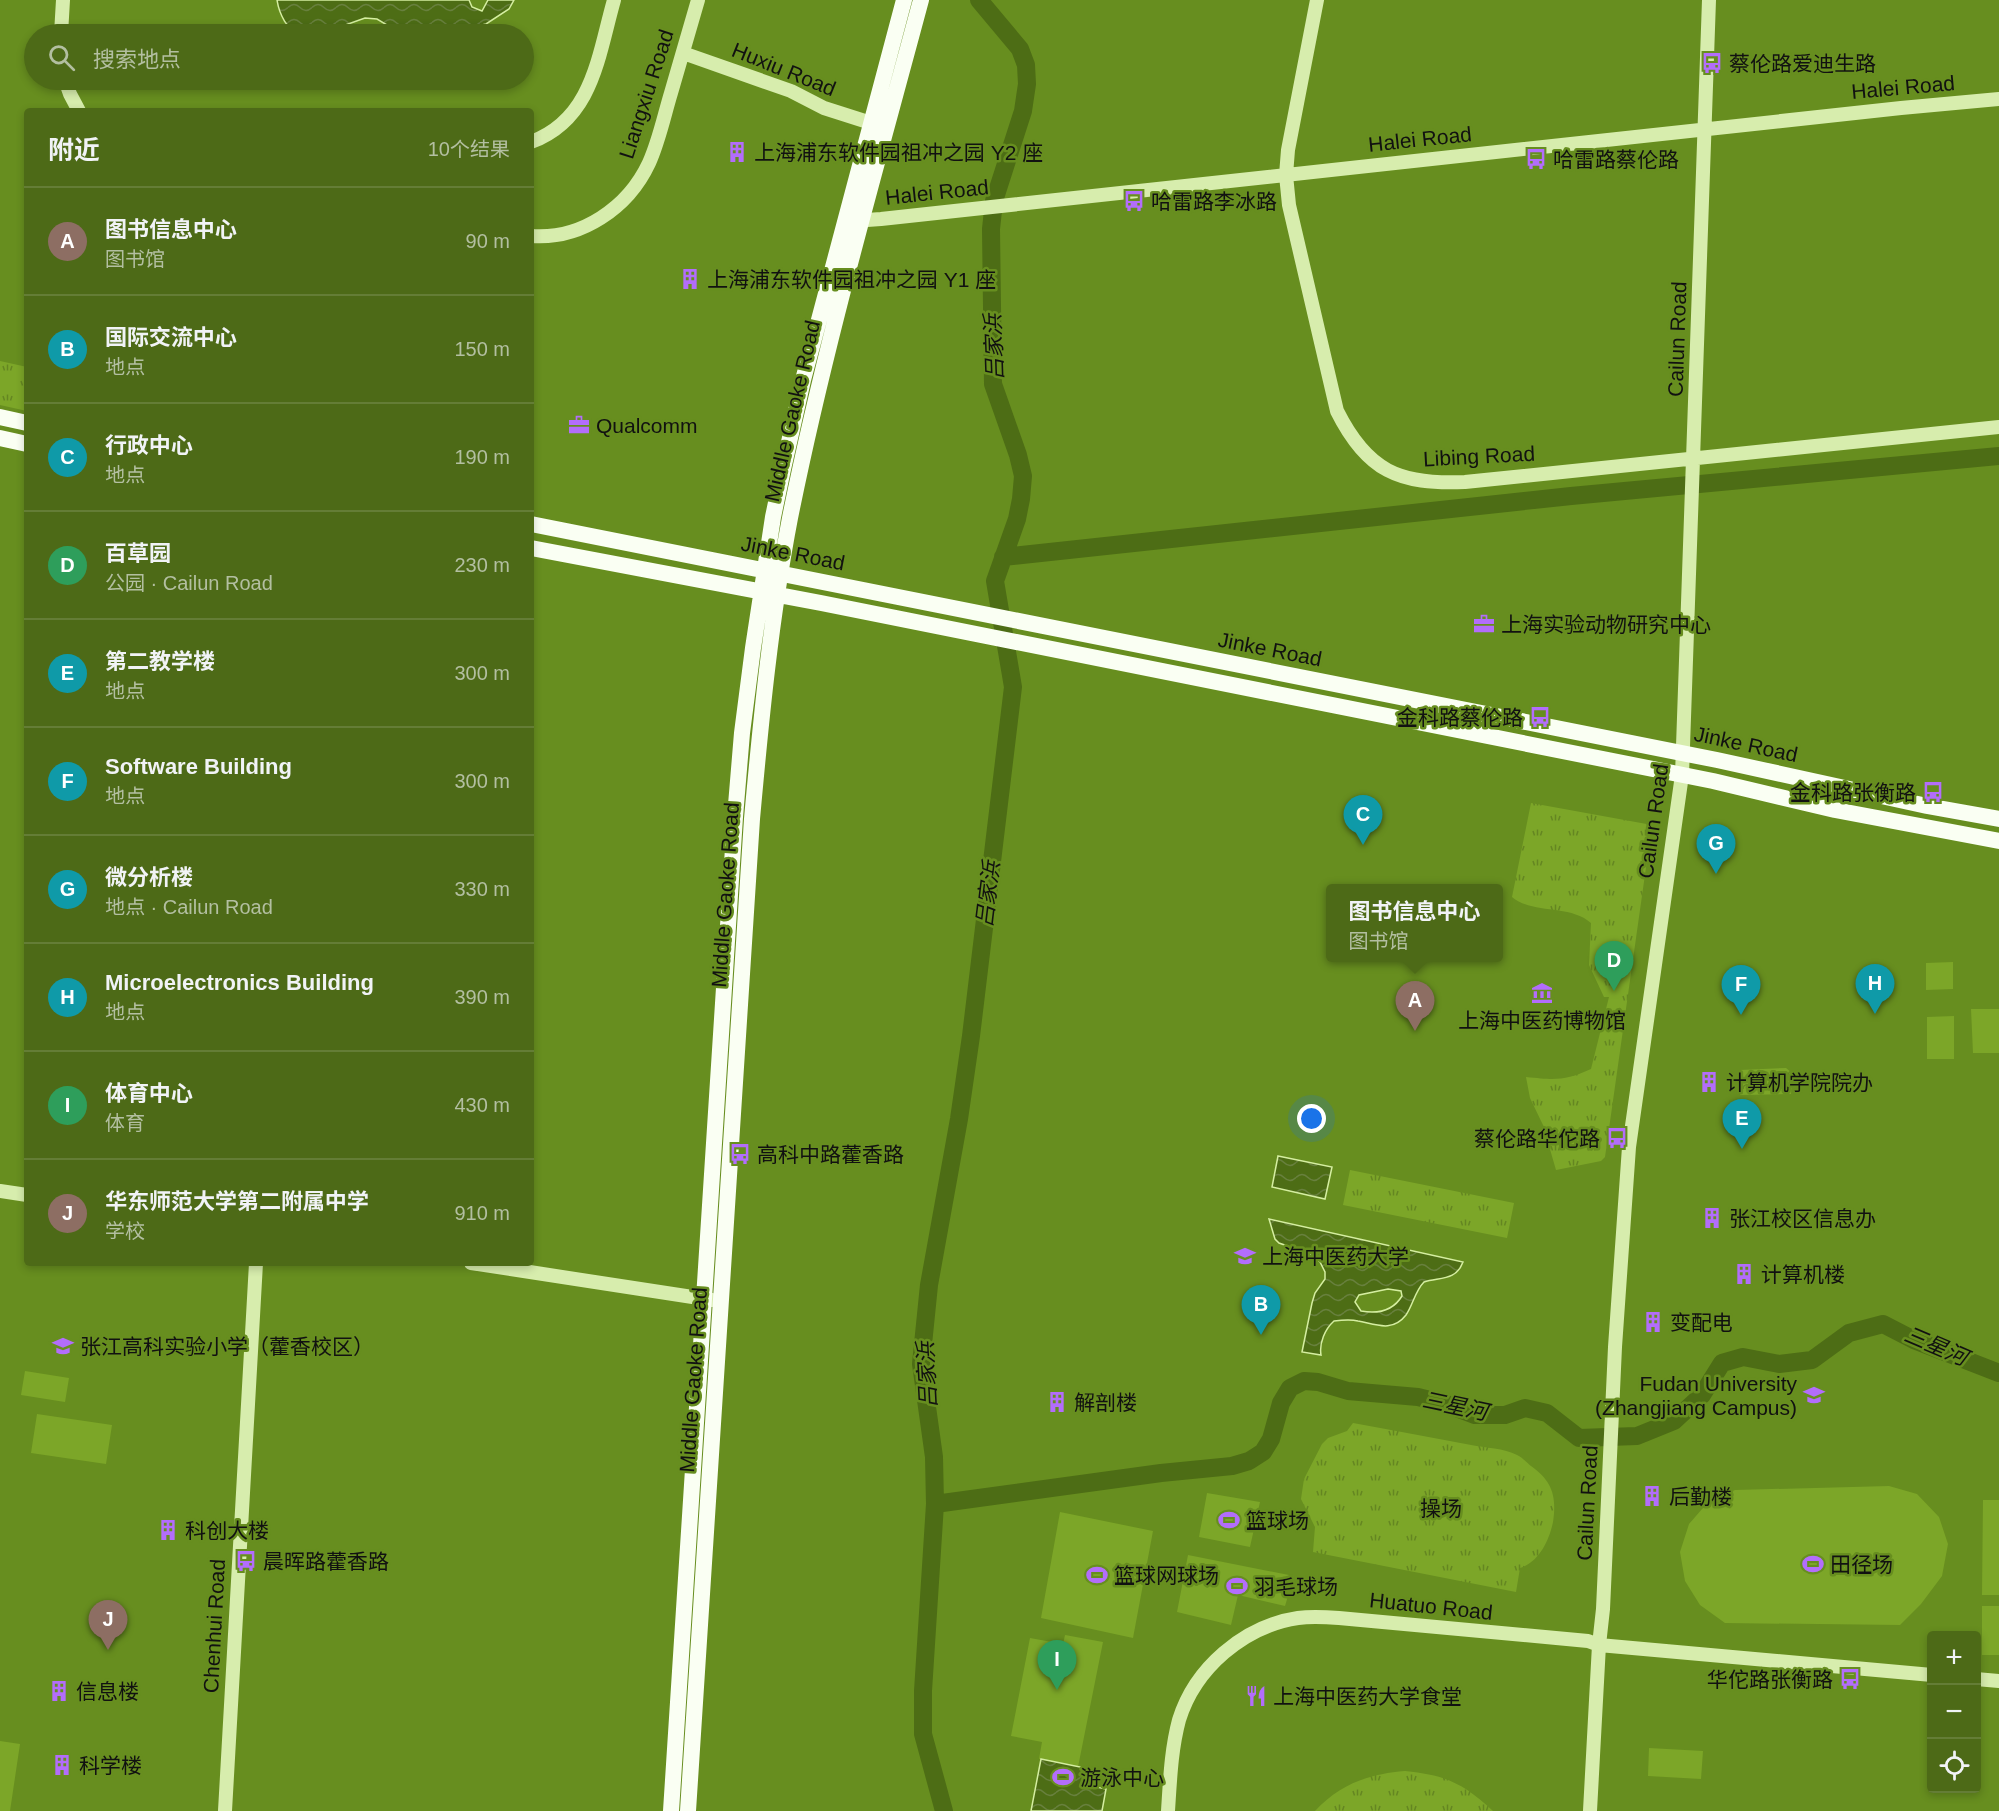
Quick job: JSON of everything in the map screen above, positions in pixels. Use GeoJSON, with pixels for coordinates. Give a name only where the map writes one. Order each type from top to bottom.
{"type":"FeatureCollection","features":[{"type":"Feature","properties":{"kind":"main road","name":"Middle Gaoke Road"},"geometry":{"type":"LineString","coordinates":[[688,1811],[735,817],[742,733],[764,570],[783,469],[806,369],[904,0]]}},
{"type":"Feature","properties":{"kind":"main road","name":"Middle Gaoke Road"},"geometry":{"type":"LineString","coordinates":[[671,1811],[759,736],[778,595],[790,520],[820,385],[921,0]]}},
{"type":"Feature","properties":{"kind":"main road"},"geometry":{"type":"LineString","coordinates":[[0,417],[24,422]]}},
{"type":"Feature","properties":{"kind":"main road"},"geometry":{"type":"LineString","coordinates":[[0,438],[24,443]]}},
{"type":"Feature","properties":{"kind":"main road","name":"Jinke Road"},"geometry":{"type":"LineString","coordinates":[[534,525],[1680,753],[1927,806],[1999,819]]}},
{"type":"Feature","properties":{"kind":"main road","name":"Jinke Road"},"geometry":{"type":"LineString","coordinates":[[534,549],[1678,774],[1835,810],[1999,841]]}},
{"type":"Feature","properties":{"kind":"street"},"geometry":{"type":"LineString","coordinates":[[62,24],[63,0]]}},
{"type":"Feature","properties":{"kind":"street"},"geometry":{"type":"LineString","coordinates":[[534,141],[562,125],[579,104],[590,82],[614,0]]}},
{"type":"Feature","properties":{"kind":"street","name":"Liangxiu Road"},"geometry":{"type":"LineString","coordinates":[[534,236],[573,231],[606,215],[624,200],[637,183],[657,141],[698,0]]}},
{"type":"Feature","properties":{"kind":"street","name":"Libing Road"},"geometry":{"type":"LineString","coordinates":[[1317,0],[1288,150],[1286,175],[1292,216],[1337,411],[1349,435],[1367,456],[1384,469],[1404,478],[1446,483],[1691,463],[1999,427]]}},
{"type":"Feature","properties":{"kind":"street","name":"Cailun Road"},"geometry":{"type":"LineString","coordinates":[[1590,1811],[1603,1609],[1607,1452],[1621,1138],[1680,753],[1691,463],[1703,0]]}},
{"type":"Feature","properties":{"kind":"street","name":"Cailun Road"},"geometry":{"type":"LineString","coordinates":[[1701,130],[1709,0]]}},
{"type":"Feature","properties":{"kind":"street","name":"Huxiu Road"},"geometry":{"type":"LineString","coordinates":[[683,52],[775,85],[824,108],[871,123]]}},
{"type":"Feature","properties":{"kind":"street"},"geometry":{"type":"LineString","coordinates":[[69,90],[77,108]]}},
{"type":"Feature","properties":{"kind":"street","name":"Halei Road"},"geometry":{"type":"LineString","coordinates":[[845,221],[976,209],[1999,99]]}},
{"type":"Feature","properties":{"kind":"street"},"geometry":{"type":"LineString","coordinates":[[0,1191],[24,1195]]}},
{"type":"Feature","properties":{"kind":"street","name":"Chenhui Road"},"geometry":{"type":"LineString","coordinates":[[225,1811],[256,1266]]}},
{"type":"Feature","properties":{"kind":"street"},"geometry":{"type":"LineString","coordinates":[[491,1266],[712,1300]]}},
{"type":"Feature","properties":{"kind":"street","name":"Huatuo Road"},"geometry":{"type":"LineString","coordinates":[[1168,1811],[1175,1736],[1188,1700],[1208,1668],[1243,1638],[1262,1629],[1299,1618],[1339,1618],[1588,1641],[1599,1645],[1927,1675]]}},
{"type":"Feature","properties":{"kind":"street","name":"Huatuo Road"},"geometry":{"type":"LineString","coordinates":[[1174,1811],[1181,1737],[1193,1702],[1213,1672],[1228,1657],[1264,1634],[1300,1624],[1339,1623],[1565,1646],[1599,1645]]}},
{"type":"Feature","properties":{"kind":"street"},"geometry":{"type":"LineString","coordinates":[[1981,1679],[1999,1681]]}},
{"type":"Feature","properties":{"kind":"green space"},"geometry":{"type":"Polygon","coordinates":[[[0,361],[24,366],[24,410],[0,405],[0,361]]]}},
{"type":"Feature","properties":{"kind":"green space"},"geometry":{"type":"Polygon","coordinates":[[[1531,803],[1652,825],[1605,1157],[1601,1161],[1556,1170],[1543,1125],[1530,1098],[1526,1077],[1560,1079],[1591,1069],[1609,997],[1604,997],[1589,965],[1591,923],[1572,913],[1531,906],[1512,897],[1531,803]]]}},
{"type":"Feature","properties":{"kind":"green space"},"geometry":{"type":"Polygon","coordinates":[[[1953,962],[1953,989],[1926,990],[1926,963],[1953,962]]]}},
{"type":"Feature","properties":{"kind":"green space"},"geometry":{"type":"Polygon","coordinates":[[[1971,1009],[1999,1009],[1999,1053],[1973,1053],[1971,1009]]]}},
{"type":"Feature","properties":{"kind":"green space"},"geometry":{"type":"Polygon","coordinates":[[[1954,1016],[1954,1059],[1927,1059],[1927,1017],[1954,1016]]]}},
{"type":"Feature","properties":{"kind":"green space"},"geometry":{"type":"Polygon","coordinates":[[[1786,1068],[1792,1073],[1791,1094],[1740,1095],[1740,1070],[1786,1068]]]}},
{"type":"Feature","properties":{"kind":"green space"},"geometry":{"type":"Polygon","coordinates":[[[1350,1170],[1514,1203],[1507,1238],[1343,1205],[1350,1170]]]}},
{"type":"Feature","properties":{"kind":"green space"},"geometry":{"type":"Polygon","coordinates":[[[1776,1209],[1793,1211],[1795,1219],[1788,1224],[1776,1225],[1776,1209]]]}},
{"type":"Feature","properties":{"kind":"green space"},"geometry":{"type":"Polygon","coordinates":[[[25,1371],[69,1378],[65,1402],[21,1395],[25,1371]]]}},
{"type":"Feature","properties":{"kind":"green space"},"geometry":{"type":"Polygon","coordinates":[[[37,1414],[112,1425],[106,1464],[31,1453],[37,1414]]]}},
{"type":"Feature","properties":{"kind":"green space","name":"操场"},"geometry":{"type":"Polygon","coordinates":[[[1353,1423],[1506,1451],[1521,1457],[1544,1477],[1553,1497],[1553,1522],[1549,1536],[1538,1556],[1520,1568],[1516,1592],[1313,1552],[1315,1527],[1301,1499],[1304,1479],[1322,1444],[1328,1438],[1347,1431],[1353,1423]]]}},
{"type":"Feature","properties":{"kind":"green space","name":"田径场"},"geometry":{"type":"Polygon","coordinates":[[[1889,1486],[1917,1494],[1939,1517],[1948,1544],[1942,1576],[1921,1604],[1900,1625],[1725,1623],[1700,1605],[1685,1581],[1680,1552],[1689,1524],[1709,1501],[1735,1490],[1889,1486]]]}},
{"type":"Feature","properties":{"kind":"green space","name":"篮球场"},"geometry":{"type":"Polygon","coordinates":[[[1207,1493],[1260,1502],[1250,1547],[1199,1537],[1207,1493]]]}},
{"type":"Feature","properties":{"kind":"green space"},"geometry":{"type":"Polygon","coordinates":[[[1983,1500],[1999,1500],[1999,1595],[1982,1595],[1983,1500]]]}},
{"type":"Feature","properties":{"kind":"green space","name":"篮球网球场"},"geometry":{"type":"Polygon","coordinates":[[[1060,1512],[1153,1531],[1133,1638],[1041,1618],[1060,1512]]]}},
{"type":"Feature","properties":{"kind":"green space","name":"羽毛球场"},"geometry":{"type":"Polygon","coordinates":[[[1188,1555],[1294,1576],[1285,1606],[1238,1595],[1231,1625],[1177,1612],[1188,1555]]]}},
{"type":"Feature","properties":{"kind":"green space"},"geometry":{"type":"Polygon","coordinates":[[[1982,1606],[1999,1606],[1999,1655],[1982,1655],[1982,1606]]]}},
{"type":"Feature","properties":{"kind":"green space"},"geometry":{"type":"Polygon","coordinates":[[[1065,1635],[1103,1642],[1078,1767],[1039,1759],[1042,1742],[1011,1736],[1030,1638],[1063,1644],[1065,1635]]]}},
{"type":"Feature","properties":{"kind":"green space"},"geometry":{"type":"Polygon","coordinates":[[[0,1741],[20,1744],[10,1811],[0,1811],[0,1741]]]}},
{"type":"Feature","properties":{"kind":"green space"},"geometry":{"type":"Polygon","coordinates":[[[1649,1748],[1703,1751],[1701,1779],[1648,1776],[1649,1748]]]}},
{"type":"Feature","properties":{"kind":"green space"},"geometry":{"type":"Polygon","coordinates":[[[1405,1771],[1431,1775],[1453,1782],[1463,1787],[1493,1811],[1315,1811],[1335,1794],[1356,1782],[1405,1771]]]}},
{"type":"Feature","properties":{"kind":"water"},"geometry":{"type":"Polygon","coordinates":[[[277,0],[469,0],[472,7],[482,11],[488,0],[514,0],[509,9],[486,24],[385,24],[377,19],[365,18],[348,24],[287,24],[277,0]]]}},
{"type":"Feature","properties":{"kind":"water"},"geometry":{"type":"Polygon","coordinates":[[[1278,1156],[1332,1167],[1325,1199],[1272,1187],[1278,1156]]]}},
{"type":"Feature","properties":{"kind":"water"},"geometry":{"type":"Polygon","coordinates":[[[1269,1219],[1463,1262],[1452,1275],[1424,1282],[1406,1315],[1395,1324],[1383,1326],[1352,1320],[1334,1321],[1323,1336],[1321,1355],[1302,1352],[1312,1303],[1315,1293],[1325,1279],[1325,1272],[1320,1262],[1307,1253],[1279,1243],[1275,1239],[1269,1219]],[[1388,1289],[1359,1295],[1355,1302],[1361,1311],[1384,1310],[1398,1301],[1402,1296],[1401,1291],[1388,1289]]]}},
{"type":"Feature","properties":{"kind":"water","name":"游泳中心"},"geometry":{"type":"Polygon","coordinates":[[[1041,1759],[1090,1769],[1087,1785],[1106,1789],[1102,1811],[1031,1811],[1041,1759]]]}},
{"type":"Feature","properties":{"kind":"waterway","name":"吕家浜"},"geometry":{"type":"LineString","coordinates":[[944,1811],[923,1734],[923,1691],[935,1504],[934,1457],[921,1364],[929,1285],[959,1119],[971,1036],[1013,687],[995,581],[1017,519],[1023,476],[993,384],[991,229],[994,201],[1023,111],[1027,84],[1026,65],[1020,49],[979,0]]}},
{"type":"Feature","properties":{"kind":"waterway"},"geometry":{"type":"LineString","coordinates":[[1003,557],[1571,496],[1999,456]]}},
{"type":"Feature","properties":{"kind":"waterway","name":"三星河"},"geometry":{"type":"LineString","coordinates":[[935,1504],[1161,1473],[1232,1466],[1249,1461],[1263,1452],[1271,1439],[1281,1403],[1290,1388],[1304,1381],[1318,1382],[1348,1391],[1418,1397],[1475,1415],[1505,1415],[1525,1408],[1547,1413],[1579,1438],[1637,1436],[1674,1421],[1702,1395],[1722,1363],[1743,1357],[1779,1364],[1812,1360],[1849,1333],[1883,1324],[1914,1340],[1999,1373]]}},
{"type":"Feature","properties":{"kind":"place","name":"蔡伦路爱迪生路"},"geometry":{"type":"Point","coordinates":[1712,63]}},
{"type":"Feature","properties":{"kind":"place","name":"上海浦东软件园祖冲之园 Y2 座"},"geometry":{"type":"Point","coordinates":[737,152]}},
{"type":"Feature","properties":{"kind":"place","name":"哈雷路蔡伦路"},"geometry":{"type":"Point","coordinates":[1536,159]}},
{"type":"Feature","properties":{"kind":"place","name":"哈雷路李冰路"},"geometry":{"type":"Point","coordinates":[1134,201]}},
{"type":"Feature","properties":{"kind":"place","name":"上海浦东软件园祖冲之园 Y1 座"},"geometry":{"type":"Point","coordinates":[690,279]}},
{"type":"Feature","properties":{"kind":"place","name":"Qualcomm"},"geometry":{"type":"Point","coordinates":[579,425]}},
{"type":"Feature","properties":{"kind":"place","name":"上海实验动物研究中心"},"geometry":{"type":"Point","coordinates":[1484,624]}},
{"type":"Feature","properties":{"kind":"place","name":"金科路蔡伦路"},"geometry":{"type":"Point","coordinates":[1540,717]}},
{"type":"Feature","properties":{"kind":"place","name":"金科路张衡路"},"geometry":{"type":"Point","coordinates":[1933,792]}},
{"type":"Feature","properties":{"kind":"place","name":"行政中心"},"geometry":{"type":"Point","coordinates":[1363,845]}},
{"type":"Feature","properties":{"kind":"place","name":"微分析楼"},"geometry":{"type":"Point","coordinates":[1716,874]}},
{"type":"Feature","properties":{"kind":"place","name":"百草园"},"geometry":{"type":"Point","coordinates":[1614,991]}},
{"type":"Feature","properties":{"kind":"place","name":"上海中医药博物馆"},"geometry":{"type":"Point","coordinates":[1542,993]}},
{"type":"Feature","properties":{"kind":"place","name":"Microelectronics Building"},"geometry":{"type":"Point","coordinates":[1875,1014]}},
{"type":"Feature","properties":{"kind":"place","name":"Software Building"},"geometry":{"type":"Point","coordinates":[1741,1015]}},
{"type":"Feature","properties":{"kind":"place","name":"图书信息中心"},"geometry":{"type":"Point","coordinates":[1415,1031]}},
{"type":"Feature","properties":{"kind":"place","name":"计算机学院院办"},"geometry":{"type":"Point","coordinates":[1709,1082]}},
{"type":"Feature","properties":{"kind":"place","name":"蔡伦路华佗路"},"geometry":{"type":"Point","coordinates":[1617,1138]}},
{"type":"Feature","properties":{"kind":"place","name":"第二教学楼"},"geometry":{"type":"Point","coordinates":[1742,1149]}},
{"type":"Feature","properties":{"kind":"place","name":"高科中路藿香路"},"geometry":{"type":"Point","coordinates":[740,1154]}},
{"type":"Feature","properties":{"kind":"place","name":"张江校区信息办"},"geometry":{"type":"Point","coordinates":[1712,1218]}},
{"type":"Feature","properties":{"kind":"place","name":"上海中医药大学"},"geometry":{"type":"Point","coordinates":[1245,1256]}},
{"type":"Feature","properties":{"kind":"place","name":"计算机楼"},"geometry":{"type":"Point","coordinates":[1744,1274]}},
{"type":"Feature","properties":{"kind":"place","name":"变配电"},"geometry":{"type":"Point","coordinates":[1653,1322]}},
{"type":"Feature","properties":{"kind":"place","name":"国际交流中心"},"geometry":{"type":"Point","coordinates":[1261,1335]}},
{"type":"Feature","properties":{"kind":"place","name":"张江高科实验小学（藿香校区）"},"geometry":{"type":"Point","coordinates":[63,1346]}},
{"type":"Feature","properties":{"kind":"place","name":"Fudan University (Zhangjiang Campus)"},"geometry":{"type":"Point","coordinates":[1814,1395]}},
{"type":"Feature","properties":{"kind":"place","name":"解剖楼"},"geometry":{"type":"Point","coordinates":[1057,1402]}},
{"type":"Feature","properties":{"kind":"place","name":"后勤楼"},"geometry":{"type":"Point","coordinates":[1652,1496]}},
{"type":"Feature","properties":{"kind":"place","name":"篮球场"},"geometry":{"type":"Point","coordinates":[1229,1520]}},
{"type":"Feature","properties":{"kind":"place","name":"科创大楼"},"geometry":{"type":"Point","coordinates":[168,1530]}},
{"type":"Feature","properties":{"kind":"place","name":"晨晖路藿香路"},"geometry":{"type":"Point","coordinates":[246,1561]}},
{"type":"Feature","properties":{"kind":"place","name":"田径场"},"geometry":{"type":"Point","coordinates":[1813,1564]}},
{"type":"Feature","properties":{"kind":"place","name":"篮球网球场"},"geometry":{"type":"Point","coordinates":[1097,1575]}},
{"type":"Feature","properties":{"kind":"place","name":"羽毛球场"},"geometry":{"type":"Point","coordinates":[1237,1586]}},
{"type":"Feature","properties":{"kind":"place","name":"华东师范大学第二附属中学"},"geometry":{"type":"Point","coordinates":[108,1650]}},
{"type":"Feature","properties":{"kind":"place","name":"华佗路张衡路"},"geometry":{"type":"Point","coordinates":[1850,1679]}},
{"type":"Feature","properties":{"kind":"place","name":"体育中心"},"geometry":{"type":"Point","coordinates":[1057,1690]}},
{"type":"Feature","properties":{"kind":"place","name":"信息楼"},"geometry":{"type":"Point","coordinates":[59,1691]}},
{"type":"Feature","properties":{"kind":"place","name":"上海中医药大学食堂"},"geometry":{"type":"Point","coordinates":[1256,1696]}},
{"type":"Feature","properties":{"kind":"place","name":"科学楼"},"geometry":{"type":"Point","coordinates":[62,1765]}},
{"type":"Feature","properties":{"kind":"place","name":"游泳中心"},"geometry":{"type":"Point","coordinates":[1063,1777]}}]}
